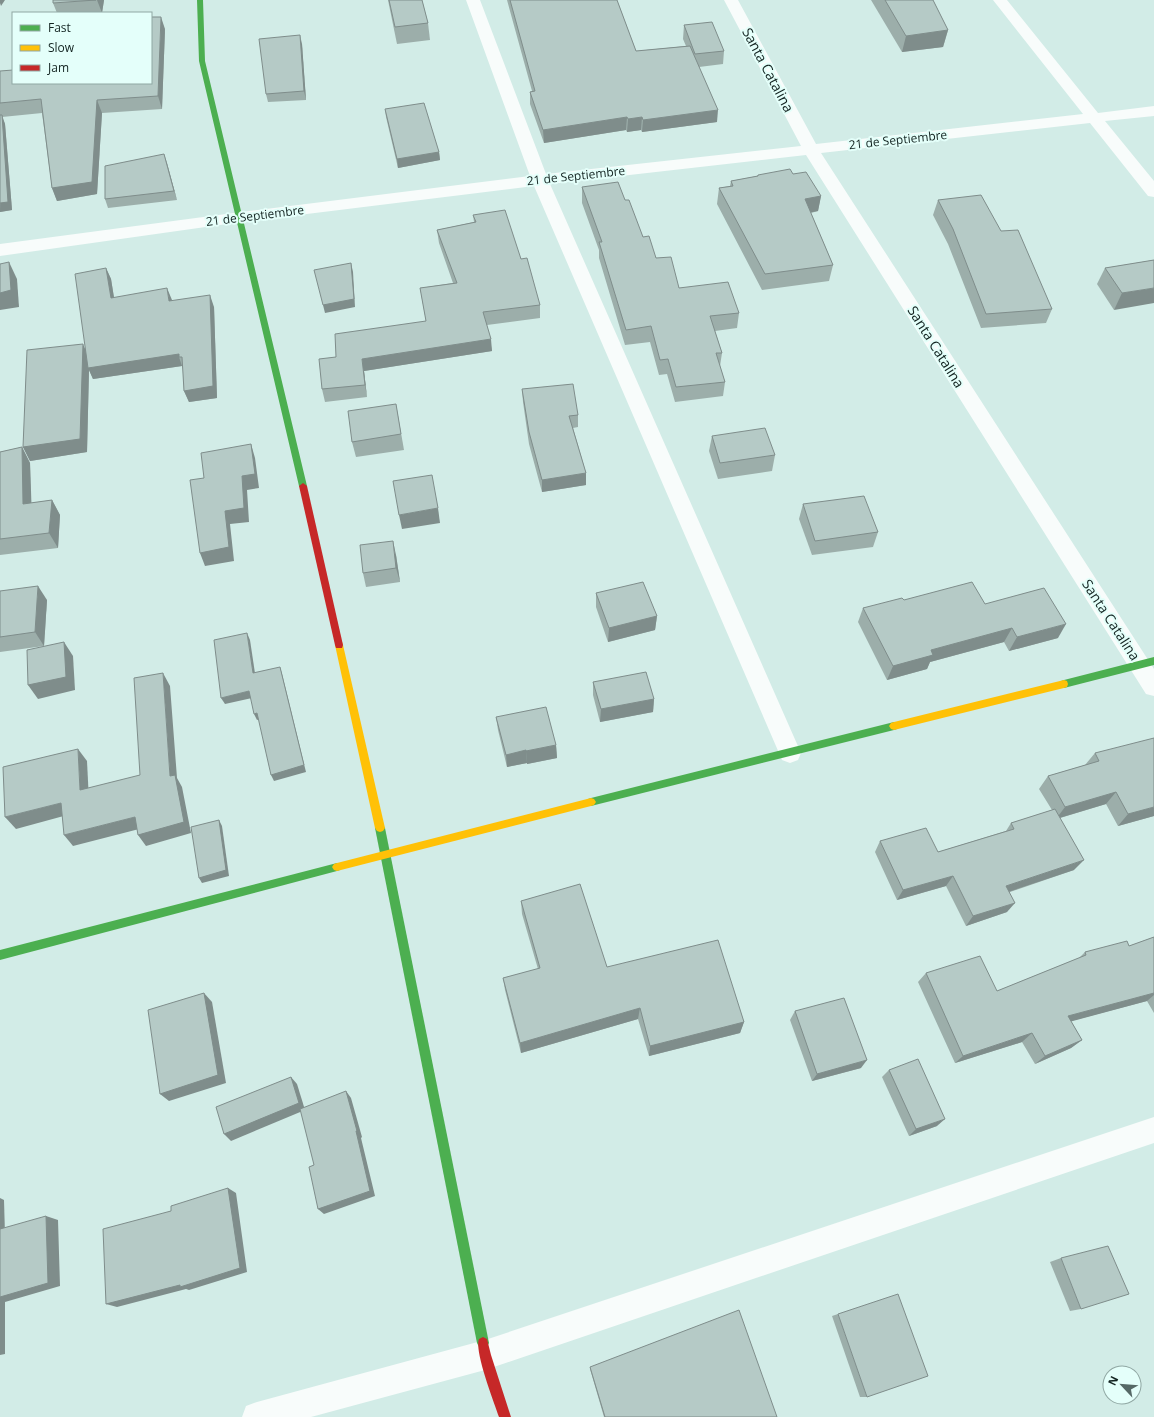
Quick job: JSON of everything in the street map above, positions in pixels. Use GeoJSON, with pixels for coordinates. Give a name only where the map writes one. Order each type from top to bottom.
{"type":"FeatureCollection","features":[{"type":"Feature","properties":{"kind":"street"},"geometry":{"type":"LineString","coordinates":[[200,0],[202,61],[240,217],[386,854],[485,1355],[505,1417]]}},
{"type":"Feature","properties":{"kind":"street"},"geometry":{"type":"LineString","coordinates":[[473,0],[540,180],[790,753]]}},
{"type":"Feature","properties":{"kind":"street","name":"Santa Catalina"},"geometry":{"type":"LineString","coordinates":[[731,0],[811,150],[1147,663],[1154,687]]}},
{"type":"Feature","properties":{"kind":"street"},"geometry":{"type":"LineString","coordinates":[[1000,0],[1154,192]]}},
{"type":"Feature","properties":{"kind":"street","name":"21 de Septiembre"},"geometry":{"type":"LineString","coordinates":[[0,250],[240,217],[540,180],[1154,112]]}},
{"type":"Feature","properties":{"kind":"street"},"geometry":{"type":"LineString","coordinates":[[0,955],[386,854],[1147,663]]}},
{"type":"Feature","properties":{"kind":"street"},"geometry":{"type":"LineString","coordinates":[[257,1417],[485,1355],[1154,1130]]}},
{"type":"Feature","properties":{"kind":"building"},"geometry":{"type":"Polygon","coordinates":[[[53,0],[96,0],[53,3],[53,0]]]}},
{"type":"Feature","properties":{"kind":"building"},"geometry":{"type":"Polygon","coordinates":[[[389,0],[422,0],[428,23],[395,27],[389,0]]]}},
{"type":"Feature","properties":{"kind":"building"},"geometry":{"type":"Polygon","coordinates":[[[510,0],[617,0],[636,51],[690,46],[718,110],[643,120],[642,117],[628,119],[627,117],[543,130],[530,92],[535,91],[510,0]]]}},
{"type":"Feature","properties":{"kind":"building"},"geometry":{"type":"Polygon","coordinates":[[[885,0],[933,0],[948,30],[906,36],[885,0]]]}},
{"type":"Feature","properties":{"kind":"building"},"geometry":{"type":"Polygon","coordinates":[[[152,17],[161,17],[158,96],[97,100],[92,182],[52,188],[41,99],[0,103],[0,71],[12,70],[12,84],[152,84],[152,17]]]}},
{"type":"Feature","properties":{"kind":"building"},"geometry":{"type":"Polygon","coordinates":[[[712,22],[724,51],[695,54],[684,25],[712,22]]]}},
{"type":"Feature","properties":{"kind":"building"},"geometry":{"type":"Polygon","coordinates":[[[300,35],[304,91],[266,94],[259,39],[300,35]]]}},
{"type":"Feature","properties":{"kind":"building"},"geometry":{"type":"Polygon","coordinates":[[[424,103],[439,152],[397,159],[385,109],[424,103]]]}},
{"type":"Feature","properties":{"kind":"building"},"geometry":{"type":"Polygon","coordinates":[[[0,115],[2,115],[8,202],[0,203],[0,115]]]}},
{"type":"Feature","properties":{"kind":"building"},"geometry":{"type":"Polygon","coordinates":[[[164,154],[174,191],[105,199],[105,166],[164,154]]]}},
{"type":"Feature","properties":{"kind":"building"},"geometry":{"type":"Polygon","coordinates":[[[790,169],[793,174],[806,172],[821,196],[805,199],[833,265],[765,274],[719,188],[733,186],[731,181],[790,169]]]}},
{"type":"Feature","properties":{"kind":"building"},"geometry":{"type":"Polygon","coordinates":[[[618,182],[625,200],[629,200],[643,237],[649,236],[656,258],[671,257],[679,288],[728,282],[739,313],[710,316],[722,353],[716,353],[725,382],[676,387],[668,359],[660,360],[651,326],[626,330],[599,242],[602,242],[582,187],[618,182]]]}},
{"type":"Feature","properties":{"kind":"building"},"geometry":{"type":"Polygon","coordinates":[[[981,195],[1001,231],[1018,230],[1052,309],[986,314],[953,229],[938,200],[981,195]]]}},
{"type":"Feature","properties":{"kind":"building"},"geometry":{"type":"Polygon","coordinates":[[[505,210],[521,259],[527,258],[540,305],[483,312],[491,339],[362,359],[365,385],[322,389],[319,359],[336,357],[335,334],[426,321],[420,288],[457,283],[437,230],[476,222],[473,215],[505,210]]]}},
{"type":"Feature","properties":{"kind":"building"},"geometry":{"type":"Polygon","coordinates":[[[1154,260],[1154,288],[1122,293],[1105,268],[1154,260]]]}},
{"type":"Feature","properties":{"kind":"building"},"geometry":{"type":"Polygon","coordinates":[[[9,262],[11,290],[0,293],[0,264],[9,262]]]}},
{"type":"Feature","properties":{"kind":"building"},"geometry":{"type":"Polygon","coordinates":[[[351,263],[354,299],[323,305],[314,270],[351,263]]]}},
{"type":"Feature","properties":{"kind":"building"},"geometry":{"type":"Polygon","coordinates":[[[106,268],[111,298],[167,288],[169,301],[210,295],[213,386],[184,391],[182,357],[179,357],[179,354],[88,368],[75,274],[106,268]]]}},
{"type":"Feature","properties":{"kind":"building"},"geometry":{"type":"Polygon","coordinates":[[[83,344],[80,439],[23,447],[27,350],[83,344]]]}},
{"type":"Feature","properties":{"kind":"building"},"geometry":{"type":"Polygon","coordinates":[[[573,384],[578,415],[569,416],[586,473],[542,480],[529,432],[522,389],[573,384]]]}},
{"type":"Feature","properties":{"kind":"building"},"geometry":{"type":"Polygon","coordinates":[[[396,404],[401,434],[352,442],[348,411],[396,404]]]}},
{"type":"Feature","properties":{"kind":"building"},"geometry":{"type":"Polygon","coordinates":[[[765,428],[775,455],[720,463],[712,436],[765,428]]]}},
{"type":"Feature","properties":{"kind":"building"},"geometry":{"type":"Polygon","coordinates":[[[251,444],[255,474],[242,476],[244,508],[225,511],[229,547],[200,553],[190,480],[204,478],[201,453],[251,444]]]}},
{"type":"Feature","properties":{"kind":"building"},"geometry":{"type":"Polygon","coordinates":[[[22,447],[23,504],[52,500],[49,533],[0,539],[0,452],[22,447]]]}},
{"type":"Feature","properties":{"kind":"building"},"geometry":{"type":"Polygon","coordinates":[[[432,475],[438,508],[399,515],[393,481],[432,475]]]}},
{"type":"Feature","properties":{"kind":"building"},"geometry":{"type":"Polygon","coordinates":[[[864,496],[878,532],[815,541],[803,504],[864,496]]]}},
{"type":"Feature","properties":{"kind":"building"},"geometry":{"type":"Polygon","coordinates":[[[393,541],[396,568],[363,573],[360,545],[393,541]]]}},
{"type":"Feature","properties":{"kind":"building"},"geometry":{"type":"Polygon","coordinates":[[[643,582],[657,616],[609,628],[596,593],[643,582]]]}},
{"type":"Feature","properties":{"kind":"building"},"geometry":{"type":"Polygon","coordinates":[[[972,582],[985,604],[1044,588],[1066,624],[1017,637],[1012,628],[931,650],[933,655],[893,666],[863,608],[902,598],[904,600],[972,582]]]}},
{"type":"Feature","properties":{"kind":"building"},"geometry":{"type":"Polygon","coordinates":[[[38,586],[35,632],[0,637],[0,591],[38,586]]]}},
{"type":"Feature","properties":{"kind":"building"},"geometry":{"type":"Polygon","coordinates":[[[247,633],[253,673],[280,667],[304,765],[271,775],[257,713],[254,714],[249,691],[221,698],[214,640],[247,633]]]}},
{"type":"Feature","properties":{"kind":"building"},"geometry":{"type":"Polygon","coordinates":[[[64,642],[66,677],[28,685],[27,650],[64,642]]]}},
{"type":"Feature","properties":{"kind":"building"},"geometry":{"type":"Polygon","coordinates":[[[646,672],[654,699],[601,709],[593,682],[646,672]]]}},
{"type":"Feature","properties":{"kind":"building"},"geometry":{"type":"Polygon","coordinates":[[[163,673],[170,776],[175,775],[184,822],[138,835],[135,817],[64,835],[61,803],[5,817],[3,767],[78,749],[80,790],[140,775],[134,678],[163,673]]]}},
{"type":"Feature","properties":{"kind":"building"},"geometry":{"type":"Polygon","coordinates":[[[546,707],[556,745],[506,755],[496,717],[546,707]]]}},
{"type":"Feature","properties":{"kind":"building"},"geometry":{"type":"Polygon","coordinates":[[[1154,738],[1154,807],[1128,814],[1116,792],[1065,807],[1048,776],[1099,761],[1095,753],[1154,738]]]}},
{"type":"Feature","properties":{"kind":"building"},"geometry":{"type":"Polygon","coordinates":[[[1055,809],[1084,860],[1006,886],[1015,903],[973,916],[953,876],[903,890],[880,841],[926,828],[938,852],[1014,829],[1011,823],[1055,809]]]}},
{"type":"Feature","properties":{"kind":"building"},"geometry":{"type":"Polygon","coordinates":[[[219,820],[226,870],[199,878],[191,827],[219,820]]]}},
{"type":"Feature","properties":{"kind":"building"},"geometry":{"type":"Polygon","coordinates":[[[580,884],[607,967],[718,940],[744,1022],[650,1046],[640,1008],[520,1043],[503,978],[540,968],[521,901],[580,884]]]}},
{"type":"Feature","properties":{"kind":"building"},"geometry":{"type":"Polygon","coordinates":[[[1154,937],[1154,993],[1068,1016],[1082,1040],[1045,1056],[1032,1033],[963,1056],[926,973],[980,956],[997,991],[1086,955],[1085,952],[1127,941],[1129,946],[1154,937]]]}},
{"type":"Feature","properties":{"kind":"building"},"geometry":{"type":"Polygon","coordinates":[[[204,993],[218,1075],[160,1094],[148,1010],[204,993]]]}},
{"type":"Feature","properties":{"kind":"building"},"geometry":{"type":"Polygon","coordinates":[[[844,998],[867,1060],[817,1074],[795,1011],[844,998]]]}},
{"type":"Feature","properties":{"kind":"building"},"geometry":{"type":"Polygon","coordinates":[[[918,1059],[945,1119],[916,1129],[889,1070],[918,1059]]]}},
{"type":"Feature","properties":{"kind":"building"},"geometry":{"type":"Polygon","coordinates":[[[291,1077],[299,1103],[224,1134],[216,1107],[291,1077]]]}},
{"type":"Feature","properties":{"kind":"building"},"geometry":{"type":"Polygon","coordinates":[[[346,1091],[357,1131],[370,1191],[318,1209],[309,1167],[314,1165],[300,1109],[346,1091]]]}},
{"type":"Feature","properties":{"kind":"building"},"geometry":{"type":"Polygon","coordinates":[[[228,1188],[240,1268],[180,1287],[180,1285],[106,1304],[103,1229],[171,1211],[171,1206],[228,1188]]]}},
{"type":"Feature","properties":{"kind":"building"},"geometry":{"type":"Polygon","coordinates":[[[46,1216],[48,1283],[0,1297],[0,1229],[46,1216]]]}},
{"type":"Feature","properties":{"kind":"building"},"geometry":{"type":"Polygon","coordinates":[[[1108,1246],[1129,1294],[1081,1309],[1061,1258],[1108,1246]]]}},
{"type":"Feature","properties":{"kind":"building"},"geometry":{"type":"Polygon","coordinates":[[[898,1294],[928,1376],[867,1397],[838,1314],[898,1294]]]}},
{"type":"Feature","properties":{"kind":"building"},"geometry":{"type":"Polygon","coordinates":[[[739,1310],[777,1417],[605,1417],[590,1367],[739,1310]]]}},
{"type":"Feature","properties":{"kind":"traffic: fast"},"geometry":{"type":"LineString","coordinates":[[200,0],[202,61],[303,486]]}},
{"type":"Feature","properties":{"kind":"traffic: fast"},"geometry":{"type":"LineString","coordinates":[[1064,684],[1154,661]]}},
{"type":"Feature","properties":{"kind":"traffic: fast"},"geometry":{"type":"LineString","coordinates":[[591,802],[894,726]]}},
{"type":"Feature","properties":{"kind":"traffic: fast"},"geometry":{"type":"LineString","coordinates":[[380,828],[483,1343]]}},
{"type":"Feature","properties":{"kind":"traffic: fast"},"geometry":{"type":"LineString","coordinates":[[0,955],[337,867]]}},
{"type":"Feature","properties":{"kind":"traffic: slow"},"geometry":{"type":"LineString","coordinates":[[339,645],[380,828]]}},
{"type":"Feature","properties":{"kind":"traffic: slow"},"geometry":{"type":"LineString","coordinates":[[894,726],[1064,684]]}},
{"type":"Feature","properties":{"kind":"traffic: slow"},"geometry":{"type":"LineString","coordinates":[[337,867],[591,802]]}},
{"type":"Feature","properties":{"kind":"traffic: jam"},"geometry":{"type":"LineString","coordinates":[[303,486],[339,645]]}},
{"type":"Feature","properties":{"kind":"traffic: jam"},"geometry":{"type":"LineString","coordinates":[[483,1343],[485,1355],[505,1417]]}}]}
